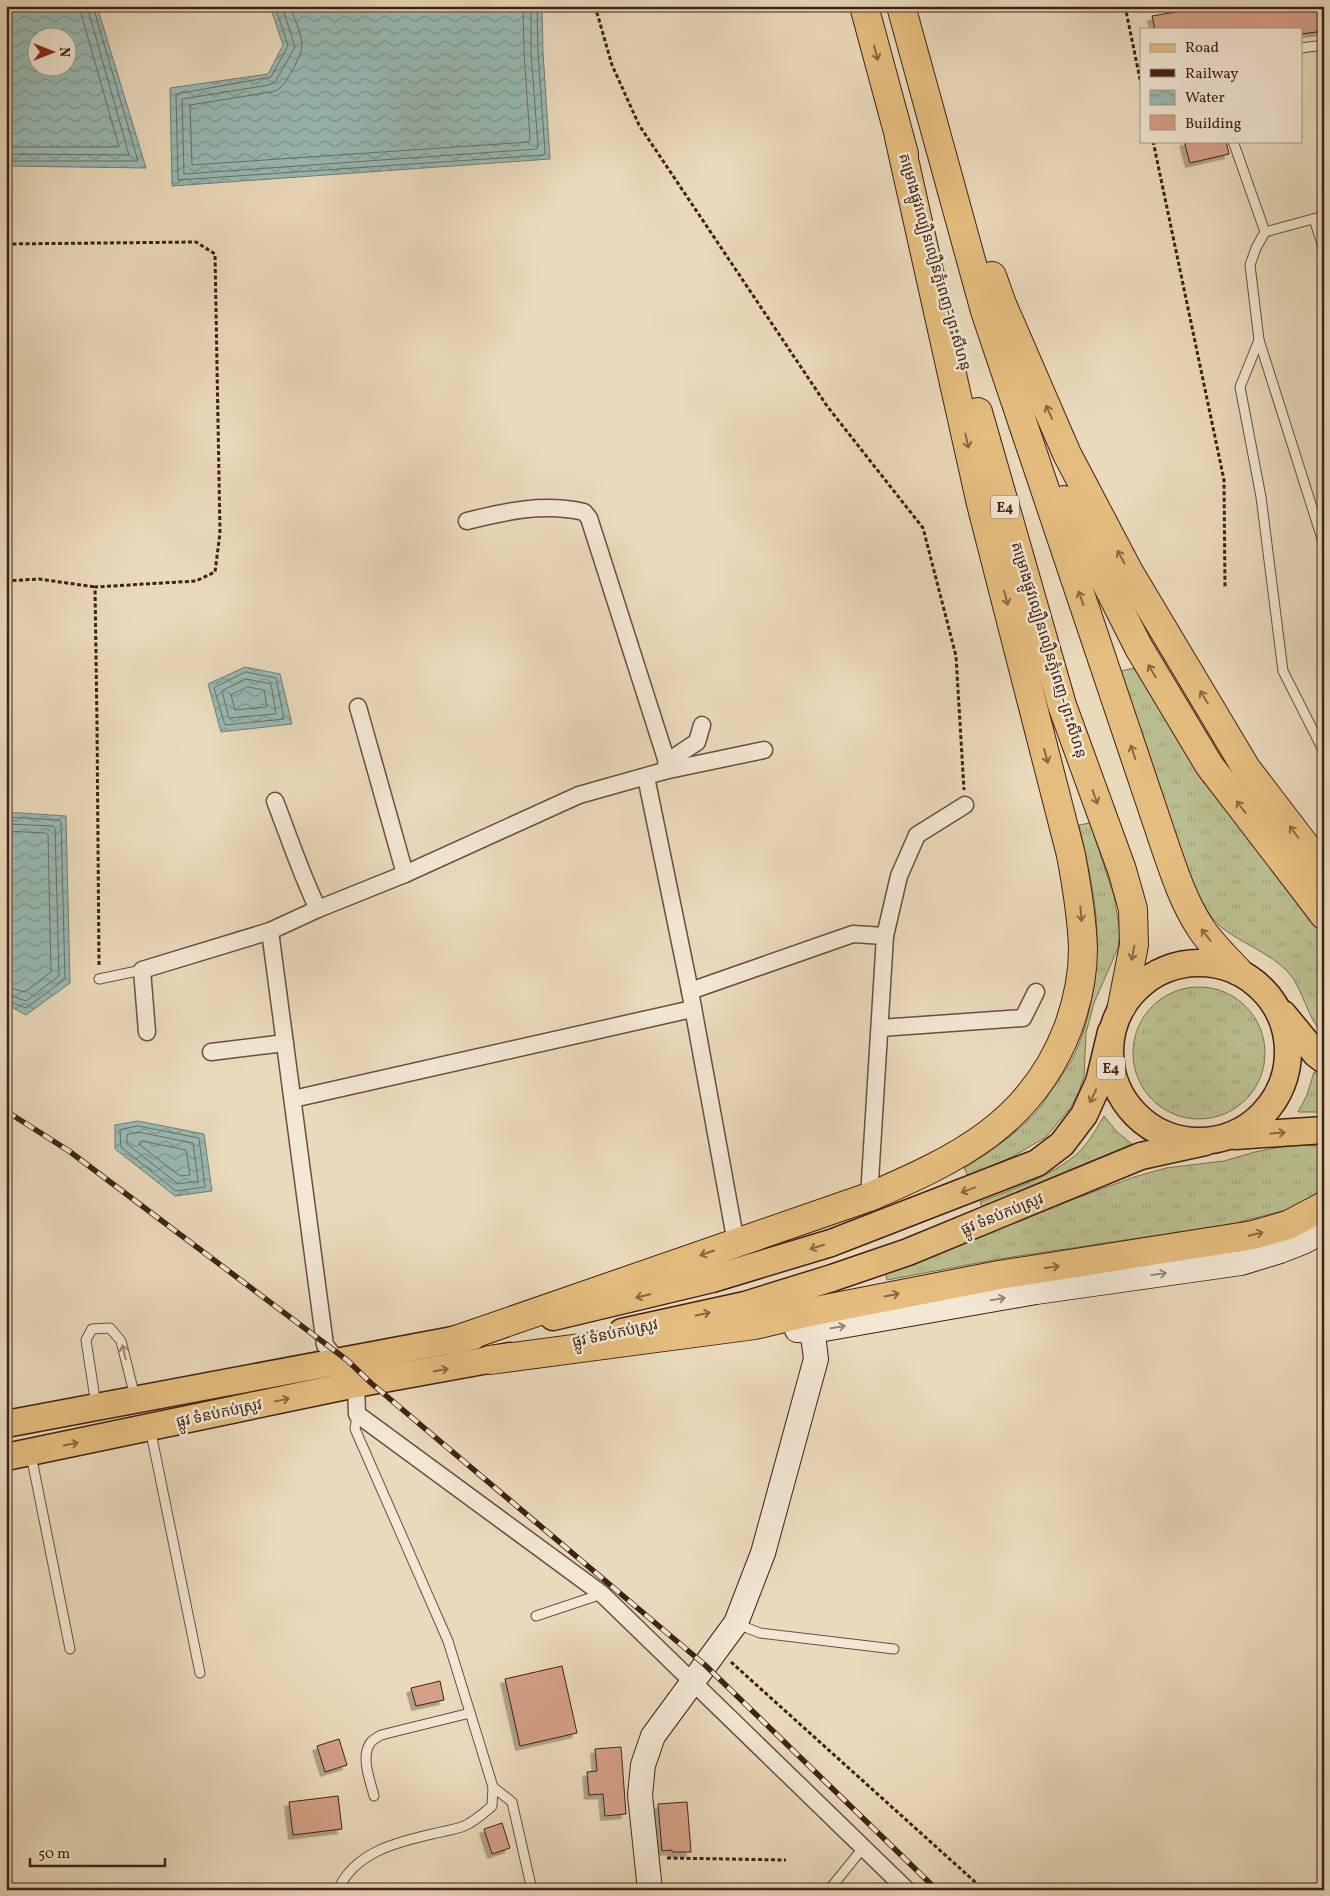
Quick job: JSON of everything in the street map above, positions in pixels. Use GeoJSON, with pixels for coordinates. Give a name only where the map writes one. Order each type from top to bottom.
{"type":"FeatureCollection","features":[{"type":"Feature","properties":{"kind":"highway","name":"គម្រោងផ្លូវល្បឿនលឿនភ្នំពេញ-ព្រះសីហនុ"},"geometry":{"type":"LineString","coordinates":[[864,6],[899,137],[1062,705],[1122,870],[1133,909],[1134,945],[1122,1006]]}},
{"type":"Feature","properties":{"kind":"highway","name":"E4"},"geometry":{"type":"LineString","coordinates":[[901,6],[985,311],[1182,893],[1200,927],[1217,949],[1238,971]]}},
{"type":"Feature","properties":{"kind":"highway"},"geometry":{"type":"LineString","coordinates":[[915,61],[1002,304],[1068,454],[1129,572],[1246,768],[1324,870]]}},
{"type":"Feature","properties":{"kind":"highway"},"geometry":{"type":"LineString","coordinates":[[453,1341],[869,1197],[925,1173],[969,1148],[996,1128],[1023,1103],[1043,1079],[1060,1049],[1072,1017],[1080,985],[1083,951],[1081,912],[1071,855],[981,504],[899,137]]}},
{"type":"Feature","properties":{"kind":"highway"},"geometry":{"type":"LineString","coordinates":[[985,311],[1069,512],[1139,648],[1210,765],[1324,915]]}},
{"type":"Feature","properties":{"kind":"highway"},"geometry":{"type":"LineString","coordinates":[[490,1360],[755,1325],[812,1321],[999,1275],[1253,1235],[1288,1225],[1324,1206]]}},
{"type":"Feature","properties":{"kind":"main road","name":"E4"},"geometry":{"type":"LineString","coordinates":[[1186,962],[1213,962],[1238,971],[1260,986],[1276,1006],[1287,1035],[1288,1066],[1278,1095],[1258,1120],[1232,1136],[1205,1142],[1178,1140],[1152,1129],[1131,1111],[1116,1087],[1109,1060],[1111,1032],[1122,1006],[1139,985],[1161,970],[1186,962]]}},
{"type":"Feature","properties":{"kind":"main road"},"geometry":{"type":"LineString","coordinates":[[1276,1006],[1316,1054],[1324,1060]]}},
{"type":"Feature","properties":{"kind":"main road","name":"ផ្លូវ ទំនប់កប់ស្រូវ"},"geometry":{"type":"LineString","coordinates":[[6,1424],[453,1341],[721,1277],[831,1243],[1037,1163],[1062,1144],[1084,1115],[1099,1082],[1111,1032]]}},
{"type":"Feature","properties":{"kind":"main road"},"geometry":{"type":"LineString","coordinates":[[1232,1136],[1324,1130]]}},
{"type":"Feature","properties":{"kind":"main road","name":"ផ្លូវ ទំនប់កប់ស្រូវ"},"geometry":{"type":"LineString","coordinates":[[18,1455],[356,1384],[490,1360],[762,1300],[908,1252],[1141,1156],[1205,1142]]}},
{"type":"Feature","properties":{"kind":"street"},"geometry":{"type":"LineString","coordinates":[[467,521],[514,509],[547,507],[584,512],[589,518],[666,767]]}},
{"type":"Feature","properties":{"kind":"street"},"geometry":{"type":"LineString","coordinates":[[358,707],[406,874]]}},
{"type":"Feature","properties":{"kind":"street"},"geometry":{"type":"LineString","coordinates":[[147,1032],[142,970],[270,931],[318,909],[406,874],[579,795],[646,777],[666,767],[697,742],[702,724]]}},
{"type":"Feature","properties":{"kind":"street"},"geometry":{"type":"LineString","coordinates":[[666,767],[764,750]]}},
{"type":"Feature","properties":{"kind":"street"},"geometry":{"type":"LineString","coordinates":[[646,777],[690,991],[736,1243]]}},
{"type":"Feature","properties":{"kind":"street"},"geometry":{"type":"LineString","coordinates":[[275,801],[302,868],[304,881],[318,909]]}},
{"type":"Feature","properties":{"kind":"street"},"geometry":{"type":"LineString","coordinates":[[869,1197],[885,936],[899,876],[917,835],[965,805]]}},
{"type":"Feature","properties":{"kind":"street"},"geometry":{"type":"LineString","coordinates":[[270,931],[325,1345],[356,1384],[357,1414],[602,1594],[907,1890]]}},
{"type":"Feature","properties":{"kind":"street"},"geometry":{"type":"LineString","coordinates":[[690,991],[853,934],[885,936]]}},
{"type":"Feature","properties":{"kind":"street"},"geometry":{"type":"LineString","coordinates":[[880,1028],[1023,1018],[1036,992]]}},
{"type":"Feature","properties":{"kind":"street"},"geometry":{"type":"LineString","coordinates":[[293,1099],[692,1009]]}},
{"type":"Feature","properties":{"kind":"street"},"geometry":{"type":"LineString","coordinates":[[211,1052],[285,1043]]}},
{"type":"Feature","properties":{"kind":"street"},"geometry":{"type":"LineString","coordinates":[[650,1890],[640,1795],[643,1765],[653,1736],[736,1624],[763,1553],[816,1359],[812,1321],[1241,1263],[1280,1251],[1324,1231]]}},
{"type":"Feature","properties":{"kind":"lane"},"geometry":{"type":"LineString","coordinates":[[1302,48],[1324,45]]}},
{"type":"Feature","properties":{"kind":"lane"},"geometry":{"type":"LineString","coordinates":[[1233,142],[1265,232]]}},
{"type":"Feature","properties":{"kind":"lane"},"geometry":{"type":"LineString","coordinates":[[1324,250],[1319,217],[1265,232],[1256,248],[1250,265],[1259,340],[1324,545]]}},
{"type":"Feature","properties":{"kind":"lane"},"geometry":{"type":"LineString","coordinates":[[1259,340],[1240,387],[1261,497],[1283,671],[1324,752]]}},
{"type":"Feature","properties":{"kind":"lane"},"geometry":{"type":"LineString","coordinates":[[99,979],[142,970]]}},
{"type":"Feature","properties":{"kind":"lane"},"geometry":{"type":"LineString","coordinates":[[97,1407],[86,1340],[92,1329],[110,1328],[121,1341],[136,1400]]}},
{"type":"Feature","properties":{"kind":"lane"},"geometry":{"type":"LineString","coordinates":[[338,1890],[342,1882],[358,1863],[388,1845],[464,1826],[492,1806],[493,1787],[448,1641],[355,1429],[357,1414]]}},
{"type":"Feature","properties":{"kind":"lane"},"geometry":{"type":"LineString","coordinates":[[150,1428],[200,1673]]}},
{"type":"Feature","properties":{"kind":"lane"},"geometry":{"type":"LineString","coordinates":[[18,1455],[70,1648]]}},
{"type":"Feature","properties":{"kind":"lane"},"geometry":{"type":"LineString","coordinates":[[536,1616],[602,1594]]}},
{"type":"Feature","properties":{"kind":"lane"},"geometry":{"type":"LineString","coordinates":[[736,1624],[760,1633],[894,1649]]}},
{"type":"Feature","properties":{"kind":"lane"},"geometry":{"type":"LineString","coordinates":[[374,1796],[366,1765],[367,1753],[371,1743],[381,1735],[470,1713]]}},
{"type":"Feature","properties":{"kind":"lane"},"geometry":{"type":"LineString","coordinates":[[493,1787],[512,1802],[532,1890]]}},
{"type":"Feature","properties":{"kind":"lane"},"geometry":{"type":"LineString","coordinates":[[827,1890],[863,1848]]}},
{"type":"Feature","properties":{"kind":"path"},"geometry":{"type":"LineString","coordinates":[[595,6],[612,65],[639,124],[827,406],[923,528],[956,656],[965,805]]}},
{"type":"Feature","properties":{"kind":"path"},"geometry":{"type":"LineString","coordinates":[[1125,6],[1140,79]]}},
{"type":"Feature","properties":{"kind":"path"},"geometry":{"type":"LineString","coordinates":[[1153,142],[1224,480],[1225,586]]}},
{"type":"Feature","properties":{"kind":"path"},"geometry":{"type":"LineString","coordinates":[[6,244],[196,242],[215,254],[220,534],[215,572],[196,581],[94,587],[39,580],[6,581]]}},
{"type":"Feature","properties":{"kind":"path"},"geometry":{"type":"LineString","coordinates":[[94,587],[98,724],[99,979]]}},
{"type":"Feature","properties":{"kind":"path"},"geometry":{"type":"LineString","coordinates":[[717,1649],[984,1890]]}},
{"type":"Feature","properties":{"kind":"path"},"geometry":{"type":"LineString","coordinates":[[647,1858],[786,1860]]}},
{"type":"Feature","properties":{"kind":"green space"},"geometry":{"type":"Polygon","coordinates":[[[1134,668],[1200,770],[1324,901],[1324,1035],[1314,1022],[1298,987],[1288,972],[1264,953],[1221,927],[1206,910],[1198,896],[1188,875],[1121,671],[1134,668]]]}},
{"type":"Feature","properties":{"kind":"green space"},"geometry":{"type":"Polygon","coordinates":[[[1090,823],[1114,896],[1120,932],[1118,948],[1094,1003],[1086,1033],[1084,1077],[1071,1107],[1046,1137],[1012,1157],[968,1176],[964,1168],[1003,1142],[1040,1107],[1070,1063],[1083,1033],[1094,983],[1097,934],[1093,893],[1079,825],[1090,823]]]}},
{"type":"Feature","properties":{"kind":"green space"},"geometry":{"type":"Polygon","coordinates":[[[1199,987],[1212,988],[1224,992],[1246,1006],[1260,1028],[1264,1040],[1264,1066],[1260,1078],[1246,1100],[1224,1114],[1212,1118],[1199,1119],[1186,1118],[1174,1114],[1152,1100],[1138,1078],[1134,1066],[1133,1053],[1134,1040],[1138,1028],[1152,1006],[1174,992],[1186,988],[1199,987]]]}},
{"type":"Feature","properties":{"kind":"green space"},"geometry":{"type":"Polygon","coordinates":[[[1314,1072],[1324,1079],[1324,1112],[1298,1112],[1307,1095],[1314,1072]]]}},
{"type":"Feature","properties":{"kind":"green space"},"geometry":{"type":"Polygon","coordinates":[[[1104,1116],[1117,1132],[1132,1144],[982,1207],[980,1202],[1031,1182],[1077,1154],[1085,1146],[1104,1116]]]}},
{"type":"Feature","properties":{"kind":"green space"},"geometry":{"type":"Polygon","coordinates":[[[1290,1145],[1324,1146],[1324,1200],[1232,1224],[999,1259],[887,1280],[885,1269],[1134,1177],[1166,1168],[1224,1161],[1290,1145]]]}},
{"type":"Feature","properties":{"kind":"water"},"geometry":{"type":"Polygon","coordinates":[[[6,6],[97,6],[146,168],[6,166],[6,6]]]}},
{"type":"Feature","properties":{"kind":"water"},"geometry":{"type":"Polygon","coordinates":[[[264,6],[542,6],[550,159],[172,186],[170,88],[268,74],[283,45],[271,9],[264,6]]]}},
{"type":"Feature","properties":{"kind":"water"},"geometry":{"type":"Polygon","coordinates":[[[245,667],[280,674],[292,724],[221,732],[208,684],[245,667]]]}},
{"type":"Feature","properties":{"kind":"water"},"geometry":{"type":"Polygon","coordinates":[[[6,812],[66,816],[70,983],[26,1015],[6,1004],[6,812]]]}},
{"type":"Feature","properties":{"kind":"water"},"geometry":{"type":"Polygon","coordinates":[[[138,1121],[204,1134],[212,1191],[175,1196],[115,1149],[115,1125],[138,1121]]]}},
{"type":"Feature","properties":{"kind":"building"},"geometry":{"type":"Polygon","coordinates":[[[1211,6],[1324,6],[1324,31],[1302,34],[1302,28],[1155,28],[1152,16],[1211,6]]]}},
{"type":"Feature","properties":{"kind":"building"},"geometry":{"type":"Polygon","coordinates":[[[1184,142],[1226,142],[1229,154],[1190,163],[1184,142]]]}},
{"type":"Feature","properties":{"kind":"building"},"geometry":{"type":"Polygon","coordinates":[[[562,1666],[577,1733],[520,1746],[505,1679],[562,1666]]]}},
{"type":"Feature","properties":{"kind":"building"},"geometry":{"type":"Polygon","coordinates":[[[440,1681],[444,1700],[416,1706],[411,1688],[440,1681]]]}},
{"type":"Feature","properties":{"kind":"building"},"geometry":{"type":"Polygon","coordinates":[[[339,1739],[347,1765],[325,1772],[317,1746],[339,1739]]]}},
{"type":"Feature","properties":{"kind":"building"},"geometry":{"type":"Polygon","coordinates":[[[621,1747],[626,1814],[605,1816],[603,1794],[589,1795],[587,1772],[597,1771],[595,1749],[621,1747]]]}},
{"type":"Feature","properties":{"kind":"building"},"geometry":{"type":"Polygon","coordinates":[[[338,1796],[342,1829],[293,1835],[289,1802],[338,1796]]]}},
{"type":"Feature","properties":{"kind":"building"},"geometry":{"type":"Polygon","coordinates":[[[687,1802],[691,1852],[662,1851],[658,1804],[687,1802]]]}},
{"type":"Feature","properties":{"kind":"building"},"geometry":{"type":"Polygon","coordinates":[[[502,1823],[510,1848],[492,1854],[484,1829],[502,1823]]]}},
{"type":"Feature","properties":{"kind":"railway"},"geometry":{"type":"LineString","coordinates":[[6,1111],[69,1151],[347,1360],[371,1383],[705,1665],[937,1890]]}}]}
